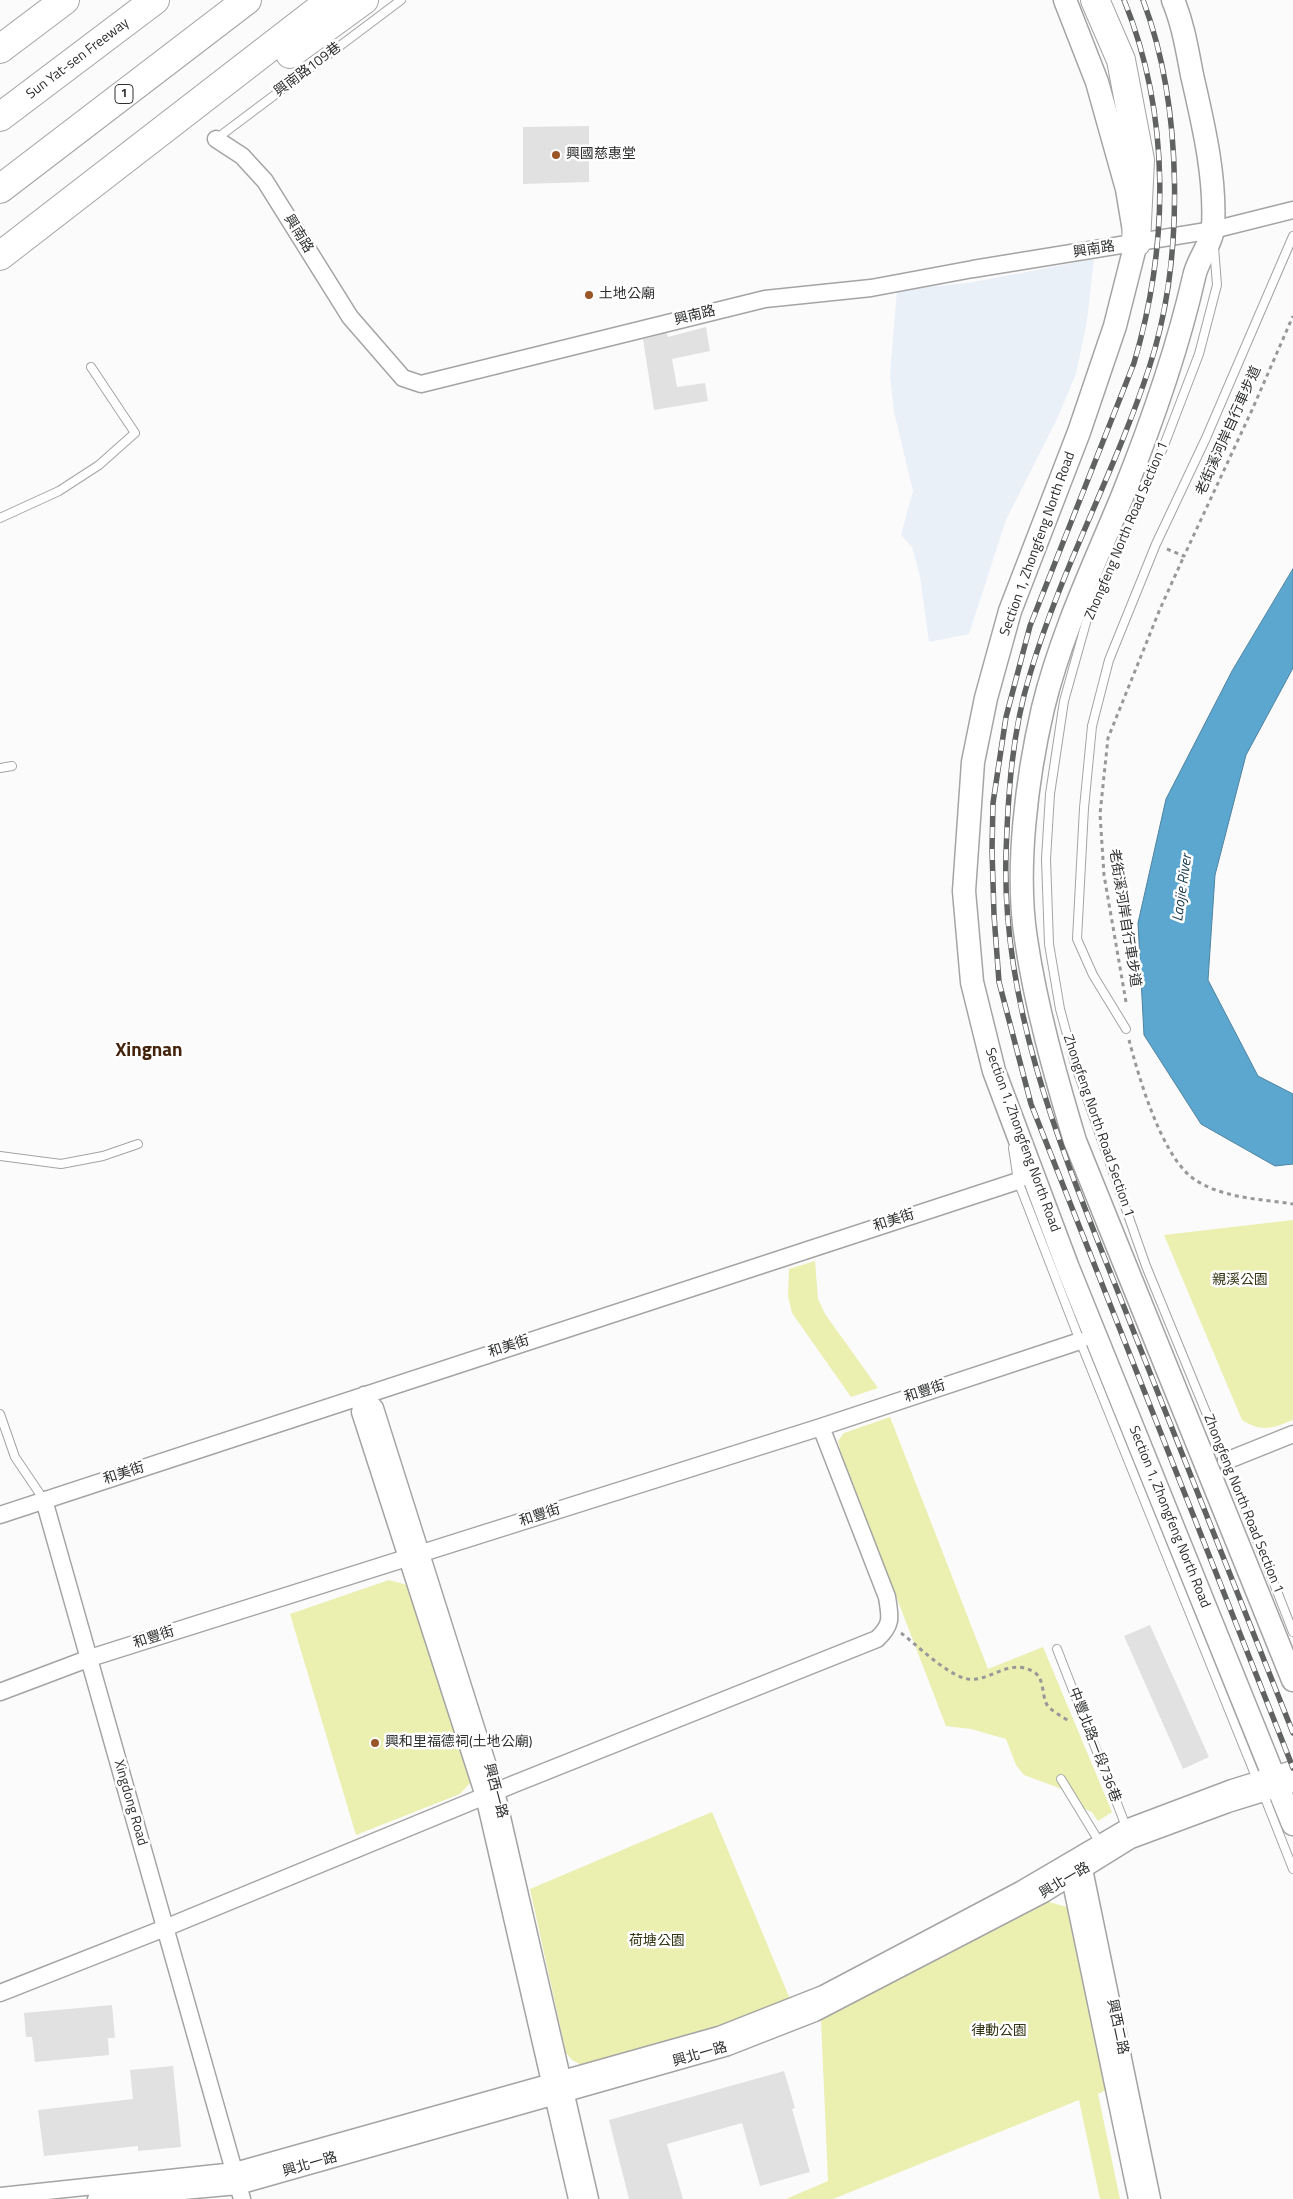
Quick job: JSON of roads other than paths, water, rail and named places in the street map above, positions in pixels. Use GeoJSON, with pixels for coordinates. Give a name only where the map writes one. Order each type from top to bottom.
{"type":"FeatureCollection","features":[{"type":"Feature","properties":{"kind":"highway"},"geometry":{"type":"LineString","coordinates":[[0,49],[65,0]]}},
{"type":"Feature","properties":{"kind":"highway","name":"Sun Yat-sen Freeway"},"geometry":{"type":"LineString","coordinates":[[0,118],[155,0]]}},
{"type":"Feature","properties":{"kind":"highway","name":"1"},"geometry":{"type":"LineString","coordinates":[[0,189],[247,0]]}},
{"type":"Feature","properties":{"kind":"highway"},"geometry":{"type":"LineString","coordinates":[[0,256],[211,90],[331,0]]}},
{"type":"Feature","properties":{"kind":"highway"},"geometry":{"type":"LineString","coordinates":[[38,228],[172,141],[364,0]]}},
{"type":"Feature","properties":{"kind":"highway"},"geometry":{"type":"LineString","coordinates":[[1095,0],[1121,60],[1140,160],[1136,243]]}},
{"type":"Feature","properties":{"kind":"main road","name":"Section 1, Zhongfeng North Road"},"geometry":{"type":"LineString","coordinates":[[1065,0],[1097,82],[1127,189],[1136,243],[1115,326],[1079,432],[1010,611],[986,698],[973,762],[964,892],[972,982],[994,1071],[1007,1109],[1068,1268],[1293,1824]]}},
{"type":"Feature","properties":{"kind":"main road"},"geometry":{"type":"LineString","coordinates":[[1173,0],[1180,17],[1202,119],[1211,182],[1213,230],[1195,272],[1185,320],[1175,354],[1122,497],[1063,639],[1043,708],[1030,779],[1022,866],[1025,936],[1049,1056],[1075,1141],[1293,1680]]}},
{"type":"Feature","properties":{"kind":"street","name":"興南路"},"geometry":{"type":"LineString","coordinates":[[216,139],[242,156],[265,181],[350,317],[403,378],[421,384],[765,299],[871,288],[973,269],[1213,230],[1293,210]]}},
{"type":"Feature","properties":{"kind":"street","name":"和美街"},"geometry":{"type":"LineString","coordinates":[[0,1515],[1018,1181]]}},
{"type":"Feature","properties":{"kind":"street","name":"和豐街"},"geometry":{"type":"LineString","coordinates":[[0,1692],[90,1658],[820,1427],[1080,1341]]}},
{"type":"Feature","properties":{"kind":"street","name":"興西一路"},"geometry":{"type":"LineString","coordinates":[[364,1395],[375,1408],[414,1555],[490,1793],[558,2088],[590,2199]]}},
{"type":"Feature","properties":{"kind":"street"},"geometry":{"type":"LineString","coordinates":[[0,1992],[165,1928],[490,1793],[877,1639],[887,1630],[889,1623],[887,1597],[820,1427]]}},
{"type":"Feature","properties":{"kind":"street"},"geometry":{"type":"LineString","coordinates":[[1226,1461],[1293,1434]]}},
{"type":"Feature","properties":{"kind":"street","name":"Xingdong Road"},"geometry":{"type":"LineString","coordinates":[[44,1500],[239,2185]]}},
{"type":"Feature","properties":{"kind":"street","name":"興北一路"},"geometry":{"type":"LineString","coordinates":[[239,2185],[558,2088],[728,2047],[815,2013],[1033,1900],[1075,1869],[1129,1834],[1276,1781]]}},
{"type":"Feature","properties":{"kind":"street"},"geometry":{"type":"LineString","coordinates":[[1129,1834],[1100,1843],[1075,1869],[1137,2199]]}},
{"type":"Feature","properties":{"kind":"street","name":"興西二路"},"geometry":{"type":"LineString","coordinates":[[1075,1869],[1152,2199]]}},
{"type":"Feature","properties":{"kind":"street"},"geometry":{"type":"LineString","coordinates":[[558,2088],[577,2199]]}},
{"type":"Feature","properties":{"kind":"street"},"geometry":{"type":"LineString","coordinates":[[0,2196],[239,2185]]}},
{"type":"Feature","properties":{"kind":"street"},"geometry":{"type":"LineString","coordinates":[[96,2199],[239,2185]]}},
{"type":"Feature","properties":{"kind":"lane","name":"興南路109巷"},"geometry":{"type":"LineString","coordinates":[[216,139],[400,0]]}},
{"type":"Feature","properties":{"kind":"lane","name":"Zhongfeng North Road Section 1"},"geometry":{"type":"LineString","coordinates":[[1213,230],[1216,285],[1199,354],[1163,448],[1090,612],[1064,701],[1050,794],[1046,859],[1049,944],[1060,1009],[1075,1064],[1146,1266],[1226,1461],[1293,1632]]}},
{"type":"Feature","properties":{"kind":"lane"},"geometry":{"type":"LineString","coordinates":[[1126,1029],[1094,975],[1077,939],[1084,808],[1092,726],[1109,660],[1156,544],[1206,438],[1293,236]]}},
{"type":"Feature","properties":{"kind":"lane"},"geometry":{"type":"LineString","coordinates":[[0,518],[59,491],[99,465],[135,433],[91,367]]}},
{"type":"Feature","properties":{"kind":"lane"},"geometry":{"type":"LineString","coordinates":[[0,768],[12,766]]}},
{"type":"Feature","properties":{"kind":"lane"},"geometry":{"type":"LineString","coordinates":[[1007,1109],[1018,1181],[1080,1341],[1276,1781],[1293,1869]]}},
{"type":"Feature","properties":{"kind":"lane"},"geometry":{"type":"LineString","coordinates":[[0,1156],[62,1164],[103,1156],[138,1144]]}},
{"type":"Feature","properties":{"kind":"lane","name":"Xingdong Road"},"geometry":{"type":"LineString","coordinates":[[0,1414],[16,1457],[44,1500]]}},
{"type":"Feature","properties":{"kind":"lane","name":"中豐北路一段736巷"},"geometry":{"type":"LineString","coordinates":[[1058,1649],[1129,1834]]}},
{"type":"Feature","properties":{"kind":"lane"},"geometry":{"type":"LineString","coordinates":[[1061,1779],[1100,1843]]}},
{"type":"Feature","properties":{"kind":"water","name":"Laojie River"},"geometry":{"type":"Polygon","coordinates":[[[1293,569],[1293,668],[1246,755],[1215,875],[1208,980],[1258,1076],[1293,1094],[1293,1164],[1275,1166],[1201,1124],[1144,1035],[1138,923],[1166,799],[1232,671],[1293,569]]]}},
{"type":"Feature","properties":{"kind":"railway"},"geometry":{"type":"LineString","coordinates":[[1124,0],[1139,44],[1150,89],[1157,135],[1160,181],[1159,227],[1154,273],[1146,318],[1134,363],[1030,626],[1006,717],[993,803],[994,915],[999,982],[1031,1104],[1293,1768]]}},
{"type":"Feature","properties":{"kind":"railway"},"geometry":{"type":"LineString","coordinates":[[1143,0],[1156,42],[1166,87],[1172,135],[1174,183],[1173,232],[1169,280],[1161,326],[1149,368],[1120,445],[1057,597],[1024,696],[1015,741],[1008,809],[1006,854],[1008,917],[1016,979],[1029,1040],[1066,1160],[1293,1733]]}},
{"type":"Feature","properties":{"kind":"place","name":"興國慈惠堂"},"geometry":{"type":"Point","coordinates":[556,155]}},
{"type":"Feature","properties":{"kind":"place","name":"土地公廟"},"geometry":{"type":"Point","coordinates":[589,295]}},
{"type":"Feature","properties":{"kind":"place","name":"興和里福德祠(土地公廟)"},"geometry":{"type":"Point","coordinates":[375,1743]}},
{"type":"Feature","properties":{"kind":"district","name":"Xingnan"},"geometry":{"type":"Point","coordinates":[149,1051]}},
{"type":"Feature","properties":{"kind":"park label","name":"親溪公園"},"geometry":{"type":"Point","coordinates":[1240,1281]}},
{"type":"Feature","properties":{"kind":"park label","name":"荷塘公園"},"geometry":{"type":"Point","coordinates":[657,1942]}},
{"type":"Feature","properties":{"kind":"park label","name":"律動公園"},"geometry":{"type":"Point","coordinates":[999,2032]}}]}
